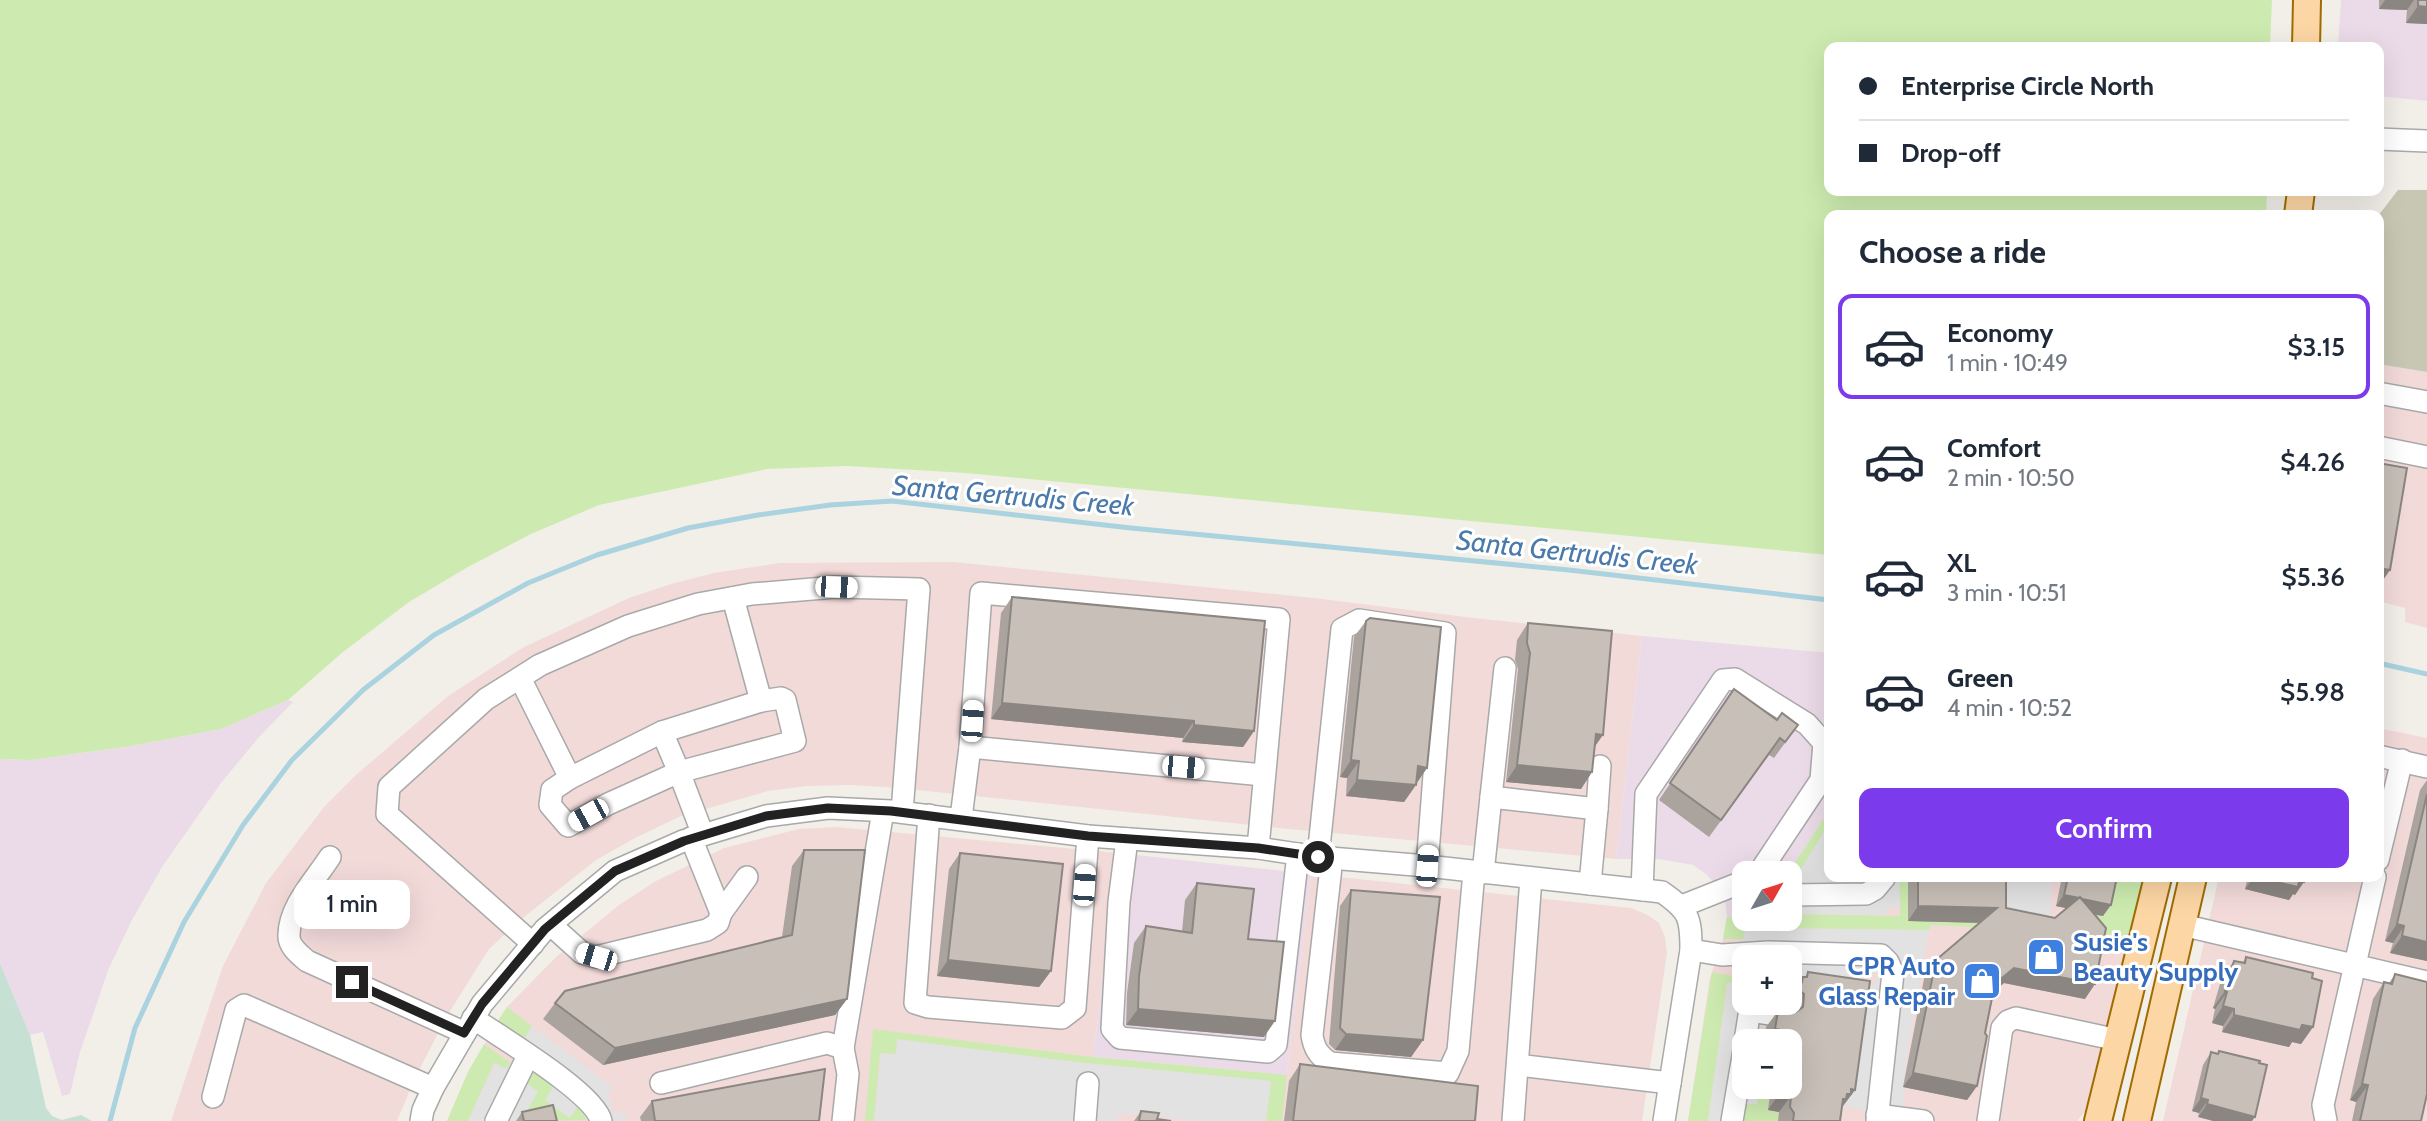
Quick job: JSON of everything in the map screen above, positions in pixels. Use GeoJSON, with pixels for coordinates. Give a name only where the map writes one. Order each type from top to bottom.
{"type":"FeatureCollection","features":[{"type":"Feature","properties":{"kind":"main road"},"geometry":{"type":"LineString","coordinates":[[2306,42],[2308,0]]}},
{"type":"Feature","properties":{"kind":"main road"},"geometry":{"type":"LineString","coordinates":[[2098,1121],[2157,882]]}},
{"type":"Feature","properties":{"kind":"main road"},"geometry":{"type":"LineString","coordinates":[[2159,1026],[2156,996],[2161,947],[2176,882]]}},
{"type":"Feature","properties":{"kind":"main road"},"geometry":{"type":"LineString","coordinates":[[2137,1121],[2192,882]]}},
{"type":"Feature","properties":{"kind":"street"},"geometry":{"type":"LineString","coordinates":[[2384,139],[2427,141]]}},
{"type":"Feature","properties":{"kind":"street"},"geometry":{"type":"LineString","coordinates":[[2384,394],[2427,402]]}},
{"type":"Feature","properties":{"kind":"street"},"geometry":{"type":"LineString","coordinates":[[2384,448],[2427,457]]}},
{"type":"Feature","properties":{"kind":"street"},"geometry":{"type":"LineString","coordinates":[[533,944],[387,814],[389,787],[486,699],[540,665],[628,626],[698,604],[733,598],[836,587],[919,589],[892,812],[843,1048],[848,1074],[843,1121]]}},
{"type":"Feature","properties":{"kind":"street"},"geometry":{"type":"LineString","coordinates":[[961,818],[970,747],[981,593],[1279,619],[1258,848]]}},
{"type":"Feature","properties":{"kind":"street"},"geometry":{"type":"LineString","coordinates":[[733,598],[761,701]]}},
{"type":"Feature","properties":{"kind":"street"},"geometry":{"type":"LineString","coordinates":[[1427,866],[1445,633],[1359,620],[1342,629],[1316,856],[1312,1035],[1314,1046],[1329,1063],[1448,1073],[1458,1051],[1479,872],[1492,797],[1505,668]]}},
{"type":"Feature","properties":{"kind":"street"},"geometry":{"type":"LineString","coordinates":[[520,678],[570,778]]}},
{"type":"Feature","properties":{"kind":"street"},"geometry":{"type":"LineString","coordinates":[[1642,890],[1646,794],[1723,680],[1735,678],[1807,724],[1824,743],[1821,780],[1767,861]]}},
{"type":"Feature","properties":{"kind":"street"},"geometry":{"type":"LineString","coordinates":[[781,698],[785,700],[795,741],[679,772],[608,804],[568,826],[550,805],[552,790],[570,778],[662,732],[761,701],[781,698]]}},
{"type":"Feature","properties":{"kind":"street"},"geometry":{"type":"LineString","coordinates":[[662,732],[679,772],[721,913]]}},
{"type":"Feature","properties":{"kind":"street"},"geometry":{"type":"LineString","coordinates":[[970,747],[1263,775]]}},
{"type":"Feature","properties":{"kind":"street"},"geometry":{"type":"LineString","coordinates":[[2384,757],[2427,767]]}},
{"type":"Feature","properties":{"kind":"street"},"geometry":{"type":"LineString","coordinates":[[2384,835],[2402,760]]}},
{"type":"Feature","properties":{"kind":"street"},"geometry":{"type":"LineString","coordinates":[[1590,884],[1600,766]]}},
{"type":"Feature","properties":{"kind":"street"},"geometry":{"type":"LineString","coordinates":[[1492,797],[1597,809]]}},
{"type":"Feature","properties":{"kind":"street"},"geometry":{"type":"LineString","coordinates":[[421,1121],[433,1088],[482,1004],[551,925],[615,871],[697,836],[766,816],[828,808],[961,818],[1088,836],[1258,848],[1662,892],[1682,906],[1691,924],[1691,950],[1664,1121]]}},
{"type":"Feature","properties":{"kind":"street"},"geometry":{"type":"LineString","coordinates":[[929,815],[915,1003],[928,1007],[1062,1018],[1075,1008],[1088,836]]}},
{"type":"Feature","properties":{"kind":"street"},"geometry":{"type":"LineString","coordinates":[[1127,839],[1119,902],[1112,1029],[1120,1038],[1268,1052],[1276,1045],[1316,856]]}},
{"type":"Feature","properties":{"kind":"street"},"geometry":{"type":"LineString","coordinates":[[330,858],[295,911],[288,937],[295,950],[307,961],[469,1026],[528,1056],[591,1102],[601,1121]]}},
{"type":"Feature","properties":{"kind":"street"},"geometry":{"type":"LineString","coordinates":[[551,925],[582,953],[596,957],[707,930],[718,923],[721,913],[747,877]]}},
{"type":"Feature","properties":{"kind":"street"},"geometry":{"type":"LineString","coordinates":[[1513,1121],[1531,878]]}},
{"type":"Feature","properties":{"kind":"street"},"geometry":{"type":"LineString","coordinates":[[1802,895],[1866,894],[1881,882]]}},
{"type":"Feature","properties":{"kind":"street"},"geometry":{"type":"LineString","coordinates":[[2326,1121],[2323,1105],[2374,882]]}},
{"type":"Feature","properties":{"kind":"street"},"geometry":{"type":"LineString","coordinates":[[1682,906],[1732,886]]}},
{"type":"Feature","properties":{"kind":"street"},"geometry":{"type":"LineString","coordinates":[[1682,906],[1732,898]]}},
{"type":"Feature","properties":{"kind":"street"},"geometry":{"type":"LineString","coordinates":[[2182,925],[2427,982]]}},
{"type":"Feature","properties":{"kind":"street"},"geometry":{"type":"LineString","coordinates":[[1691,950],[1732,956]]}},
{"type":"Feature","properties":{"kind":"street"},"geometry":{"type":"LineString","coordinates":[[1802,955],[1881,955],[1888,962],[1893,973],[1877,1118],[1923,1121]]}},
{"type":"Feature","properties":{"kind":"street"},"geometry":{"type":"LineString","coordinates":[[213,1097],[236,1010],[244,1005],[433,1088]]}},
{"type":"Feature","properties":{"kind":"street"},"geometry":{"type":"LineString","coordinates":[[1988,1121],[2002,1028],[2007,1021],[2016,1018],[2118,1040]]}},
{"type":"Feature","properties":{"kind":"street"},"geometry":{"type":"LineString","coordinates":[[661,1083],[827,1043],[843,1048]]}},
{"type":"Feature","properties":{"kind":"street"},"geometry":{"type":"LineString","coordinates":[[496,1121],[528,1056]]}},
{"type":"Feature","properties":{"kind":"street"},"geometry":{"type":"LineString","coordinates":[[1518,1065],[1670,1083]]}},
{"type":"Feature","properties":{"kind":"street"},"geometry":{"type":"LineString","coordinates":[[1085,1121],[1088,1083]]}},
{"type":"Feature","properties":{"kind":"street"},"geometry":{"type":"LineString","coordinates":[[1732,1121],[1736,1099]]}},
{"type":"Feature","properties":{"kind":"shaded area"},"geometry":{"type":"Polygon","coordinates":[[[2341,0],[2427,0],[2427,101],[2384,97],[2384,42],[2338,42],[2341,0]]]}},
{"type":"Feature","properties":{"kind":"shaded area"},"geometry":{"type":"Polygon","coordinates":[[[2398,190],[2427,190],[2427,372],[2384,365],[2383,210],[2398,190]]]}},
{"type":"Feature","properties":{"kind":"shaded area"},"geometry":{"type":"Polygon","coordinates":[[[2384,365],[2427,372],[2427,628],[2405,622],[2405,608],[2384,603],[2384,365]]]}},
{"type":"Feature","properties":{"kind":"shaded area"},"geometry":{"type":"Polygon","coordinates":[[[954,562],[1314,598],[1642,636],[1616,859],[1289,829],[898,788],[850,785],[807,786],[768,791],[681,816],[635,838],[596,860],[524,917],[489,949],[447,1016],[415,1078],[397,1121],[171,1121],[223,966],[266,883],[324,807],[356,775],[448,696],[524,647],[629,598],[671,584],[714,573],[780,563],[954,562]]]}},
{"type":"Feature","properties":{"kind":"shaded area"},"geometry":{"type":"Polygon","coordinates":[[[1642,636],[1824,653],[1824,818],[1796,861],[1732,861],[1732,917],[1727,917],[1725,900],[1706,874],[1693,865],[1659,859],[1616,859],[1642,636]]]}},
{"type":"Feature","properties":{"kind":"shaded area"},"geometry":{"type":"Polygon","coordinates":[[[288,700],[293,702],[259,737],[221,783],[162,867],[109,968],[80,1052],[70,1094],[62,1096],[43,1032],[30,1035],[0,963],[0,759],[31,760],[131,746],[221,729],[288,700]]]}},
{"type":"Feature","properties":{"kind":"shaded area"},"geometry":{"type":"Polygon","coordinates":[[[2384,729],[2427,738],[2427,1121],[2163,1121],[2218,882],[2384,882],[2384,729]]]}},
{"type":"Feature","properties":{"kind":"shaded area"},"geometry":{"type":"Polygon","coordinates":[[[1824,818],[1824,882],[2143,882],[2091,1104],[2077,1121],[1688,1121],[1710,978],[1727,917],[1732,917],[1732,931],[1802,931],[1802,861],[1796,861],[1824,818]]]}},
{"type":"Feature","properties":{"kind":"shaded area"},"geometry":{"type":"Polygon","coordinates":[[[836,827],[1118,853],[1093,1057],[1287,1075],[1311,874],[1631,908],[1659,923],[1665,937],[1667,953],[1642,1121],[447,1121],[468,1072],[507,1007],[556,957],[619,905],[656,881],[724,848],[799,829],[836,827]]]}},
{"type":"Feature","properties":{"kind":"shaded area"},"geometry":{"type":"Polygon","coordinates":[[[1824,832],[1824,882],[1899,882],[1900,908],[1887,907],[1886,915],[1802,914],[1802,868],[1824,832]]]}},
{"type":"Feature","properties":{"kind":"shaded area"},"geometry":{"type":"Polygon","coordinates":[[[1118,853],[1311,874],[1287,1075],[1093,1057],[1118,853]]]}},
{"type":"Feature","properties":{"kind":"shaded area"},"geometry":{"type":"Polygon","coordinates":[[[2004,882],[2052,882],[2050,919],[2000,925],[2004,882]]]}},
{"type":"Feature","properties":{"kind":"shaded area"},"geometry":{"type":"Polygon","coordinates":[[[1929,930],[1907,1055],[1903,1121],[1865,1121],[1866,1110],[1843,1106],[1860,982],[1876,984],[1877,977],[1871,970],[1858,966],[1858,980],[1802,977],[1802,945],[1770,945],[1740,940],[1744,938],[1745,931],[1929,930]]]}},
{"type":"Feature","properties":{"kind":"shaded area"},"geometry":{"type":"Polygon","coordinates":[[[0,963],[30,1035],[46,1108],[52,1116],[62,1120],[81,1115],[92,1121],[0,1121],[0,963]]]}},
{"type":"Feature","properties":{"kind":"shaded area"},"geometry":{"type":"Polygon","coordinates":[[[1728,983],[1732,983],[1732,1015],[1782,1015],[1780,1028],[1757,1026],[1756,1029],[1732,1029],[1732,1099],[1758,1099],[1757,1104],[1746,1104],[1743,1121],[1708,1121],[1728,983]]]}},
{"type":"Feature","properties":{"kind":"shaded area"},"geometry":{"type":"Polygon","coordinates":[[[532,1026],[613,1087],[607,1095],[611,1098],[612,1113],[625,1112],[627,1121],[586,1121],[584,1109],[578,1105],[570,1118],[545,1100],[554,1086],[533,1072],[526,1082],[538,1092],[521,1121],[468,1121],[495,1063],[507,1069],[532,1026]]]}},
{"type":"Feature","properties":{"kind":"shaded area"},"geometry":{"type":"Polygon","coordinates":[[[897,1039],[1075,1062],[1271,1081],[1266,1121],[1195,1121],[1123,1113],[1118,1116],[1117,1121],[874,1121],[881,1053],[896,1054],[897,1039]]]}},
{"type":"Feature","properties":{"kind":"green space"},"geometry":{"type":"Polygon","coordinates":[[[0,0],[2272,0],[2270,42],[1824,42],[1824,196],[2267,196],[2266,210],[1824,210],[1824,555],[966,473],[847,466],[767,469],[599,505],[531,534],[409,602],[343,652],[288,700],[221,729],[131,746],[31,760],[0,759],[0,0]]]}},
{"type":"Feature","properties":{"kind":"green space"},"geometry":{"type":"Polygon","coordinates":[[[1824,818],[1824,832],[1802,868],[1802,861],[1796,861],[1824,818]]]}},
{"type":"Feature","properties":{"kind":"green space"},"geometry":{"type":"Polygon","coordinates":[[[1899,882],[2001,882],[2049,931],[1931,925],[1929,930],[1802,929],[1802,914],[1900,916],[1899,882]]]}},
{"type":"Feature","properties":{"kind":"green space"},"geometry":{"type":"Polygon","coordinates":[[[2108,882],[2143,882],[2130,936],[2088,933],[2089,919],[2108,882]]]}},
{"type":"Feature","properties":{"kind":"green space"},"geometry":{"type":"Polygon","coordinates":[[[1727,917],[1732,917],[1732,931],[1745,931],[1744,939],[1723,939],[1727,917]]]}},
{"type":"Feature","properties":{"kind":"green space"},"geometry":{"type":"Polygon","coordinates":[[[1712,972],[1732,976],[1732,983],[1727,983],[1708,1121],[1688,1121],[1712,972]]]}},
{"type":"Feature","properties":{"kind":"green space"},"geometry":{"type":"Polygon","coordinates":[[[507,1007],[532,1026],[524,1040],[497,1022],[507,1007]]]}},
{"type":"Feature","properties":{"kind":"green space"},"geometry":{"type":"Polygon","coordinates":[[[873,1029],[1093,1057],[1287,1075],[1282,1121],[1266,1121],[1271,1081],[1075,1062],[898,1040],[896,1054],[880,1053],[874,1121],[865,1121],[873,1029]]]}},
{"type":"Feature","properties":{"kind":"green space"},"geometry":{"type":"Polygon","coordinates":[[[484,1044],[511,1063],[507,1070],[494,1063],[468,1121],[447,1121],[468,1072],[484,1044]]]}},
{"type":"Feature","properties":{"kind":"green space"},"geometry":{"type":"Polygon","coordinates":[[[533,1072],[554,1086],[545,1101],[576,1105],[584,1113],[586,1120],[521,1121],[526,1082],[533,1072]]]}},
{"type":"Feature","properties":{"kind":"green space"},"geometry":{"type":"Polygon","coordinates":[[[1758,1099],[1769,1099],[1768,1110],[1779,1112],[1778,1121],[1743,1121],[1746,1104],[1757,1104],[1758,1099]]]}},
{"type":"Feature","properties":{"kind":"building"},"geometry":{"type":"Polygon","coordinates":[[[2418,0],[2427,0],[2427,7],[2418,6],[2418,0]]]}},
{"type":"Feature","properties":{"kind":"building"},"geometry":{"type":"Polygon","coordinates":[[[2384,464],[2407,468],[2390,570],[2384,569],[2384,464]]]}},
{"type":"Feature","properties":{"kind":"building"},"geometry":{"type":"Polygon","coordinates":[[[1012,597],[1265,621],[1254,731],[1194,725],[1194,721],[1002,703],[1012,597]]]}},
{"type":"Feature","properties":{"kind":"building"},"geometry":{"type":"Polygon","coordinates":[[[1370,618],[1441,627],[1427,768],[1418,766],[1416,785],[1357,780],[1359,761],[1351,760],[1366,621],[1370,618]]]}},
{"type":"Feature","properties":{"kind":"building"},"geometry":{"type":"Polygon","coordinates":[[[1528,623],[1612,631],[1603,735],[1596,734],[1592,772],[1517,765],[1530,653],[1527,643],[1528,623]]]}},
{"type":"Feature","properties":{"kind":"building"},"geometry":{"type":"Polygon","coordinates":[[[1734,689],[1777,720],[1782,713],[1798,725],[1785,742],[1780,738],[1721,820],[1670,783],[1734,689]]]}},
{"type":"Feature","properties":{"kind":"building"},"geometry":{"type":"Polygon","coordinates":[[[2427,794],[2427,942],[2402,936],[2404,926],[2397,924],[2427,794]]]}},
{"type":"Feature","properties":{"kind":"building"},"geometry":{"type":"Polygon","coordinates":[[[804,850],[865,850],[847,999],[615,1048],[555,1003],[565,991],[792,935],[804,850]]]}},
{"type":"Feature","properties":{"kind":"building"},"geometry":{"type":"Polygon","coordinates":[[[960,853],[1063,864],[1051,971],[948,960],[960,853]]]}},
{"type":"Feature","properties":{"kind":"building"},"geometry":{"type":"Polygon","coordinates":[[[1918,882],[2006,882],[2006,908],[2055,918],[2080,897],[2106,928],[2095,984],[2014,968],[1986,991],[1992,998],[1977,1086],[1913,1073],[1936,960],[1997,908],[1918,906],[1918,882]]]}},
{"type":"Feature","properties":{"kind":"building"},"geometry":{"type":"Polygon","coordinates":[[[2067,882],[2116,882],[2111,905],[2064,895],[2067,882]]]}},
{"type":"Feature","properties":{"kind":"building"},"geometry":{"type":"Polygon","coordinates":[[[2276,882],[2299,882],[2298,887],[2276,882]]]}},
{"type":"Feature","properties":{"kind":"building"},"geometry":{"type":"Polygon","coordinates":[[[1197,883],[1254,889],[1248,939],[1284,942],[1275,1021],[1138,1009],[1139,976],[1146,926],[1192,933],[1197,883]]]}},
{"type":"Feature","properties":{"kind":"building"},"geometry":{"type":"Polygon","coordinates":[[[1351,890],[1440,897],[1423,1040],[1346,1034],[1340,1028],[1351,890]]]}},
{"type":"Feature","properties":{"kind":"building"},"geometry":{"type":"Polygon","coordinates":[[[2246,957],[2313,973],[2312,978],[2322,981],[2313,1027],[2302,1025],[2300,1030],[2234,1015],[2234,1009],[2223,1006],[2234,961],[2245,963],[2246,957]]]}},
{"type":"Feature","properties":{"kind":"building"},"geometry":{"type":"Polygon","coordinates":[[[1808,972],[1870,981],[1855,1090],[1851,1089],[1851,1094],[1847,1094],[1846,1099],[1843,1099],[1840,1121],[1793,1121],[1791,1099],[1802,1099],[1802,1029],[1775,1029],[1777,1015],[1802,1015],[1802,982],[1803,977],[1807,977],[1808,972]]]}},
{"type":"Feature","properties":{"kind":"building"},"geometry":{"type":"Polygon","coordinates":[[[2395,974],[2427,982],[2427,1094],[2421,1121],[2360,1121],[2368,1085],[2362,1084],[2384,982],[2392,984],[2395,974]]]}},
{"type":"Feature","properties":{"kind":"building"},"geometry":{"type":"Polygon","coordinates":[[[2219,1051],[2267,1065],[2255,1117],[2207,1104],[2208,1100],[2201,1098],[2211,1052],[2218,1054],[2219,1051]]]}},
{"type":"Feature","properties":{"kind":"building"},"geometry":{"type":"Polygon","coordinates":[[[1300,1064],[1478,1086],[1475,1121],[1293,1121],[1300,1064]]]}},
{"type":"Feature","properties":{"kind":"building"},"geometry":{"type":"Polygon","coordinates":[[[825,1069],[819,1121],[655,1121],[652,1101],[825,1069]]]}},
{"type":"Feature","properties":{"kind":"building"},"geometry":{"type":"Polygon","coordinates":[[[553,1105],[557,1121],[524,1121],[522,1112],[553,1105]]]}},
{"type":"Feature","properties":{"kind":"building"},"geometry":{"type":"Polygon","coordinates":[[[1141,1111],[1159,1113],[1157,1119],[1171,1121],[1139,1121],[1141,1111]]]}},
{"type":"Feature","properties":{"kind":"waterway","name":"Santa Gertrudis Creek"},"geometry":{"type":"LineString","coordinates":[[110,1121],[135,1028],[184,922],[243,825],[292,760],[363,690],[434,635],[528,583],[597,555],[688,528],[758,515],[830,505],[892,501],[1131,528],[1569,570],[1824,599]]}},
{"type":"Feature","properties":{"kind":"waterway","name":"Santa Gertrudis Creek"},"geometry":{"type":"LineString","coordinates":[[2384,664],[2427,674]]}},
{"type":"Feature","properties":{"kind":"place","name":"Susie's Beauty Supply"},"geometry":{"type":"Point","coordinates":[2046,957]}},
{"type":"Feature","properties":{"kind":"place","name":"CPR Auto Glass Repair"},"geometry":{"type":"Point","coordinates":[1982,981]}},
{"type":"Feature","properties":{"kind":"route"},"geometry":{"type":"LineString","coordinates":[[352,982],[464,1033],[482,1004],[545,929],[615,871],[684,841],[766,816],[828,808],[891,811],[1088,836],[1258,848],[1318,857]]}}]}
